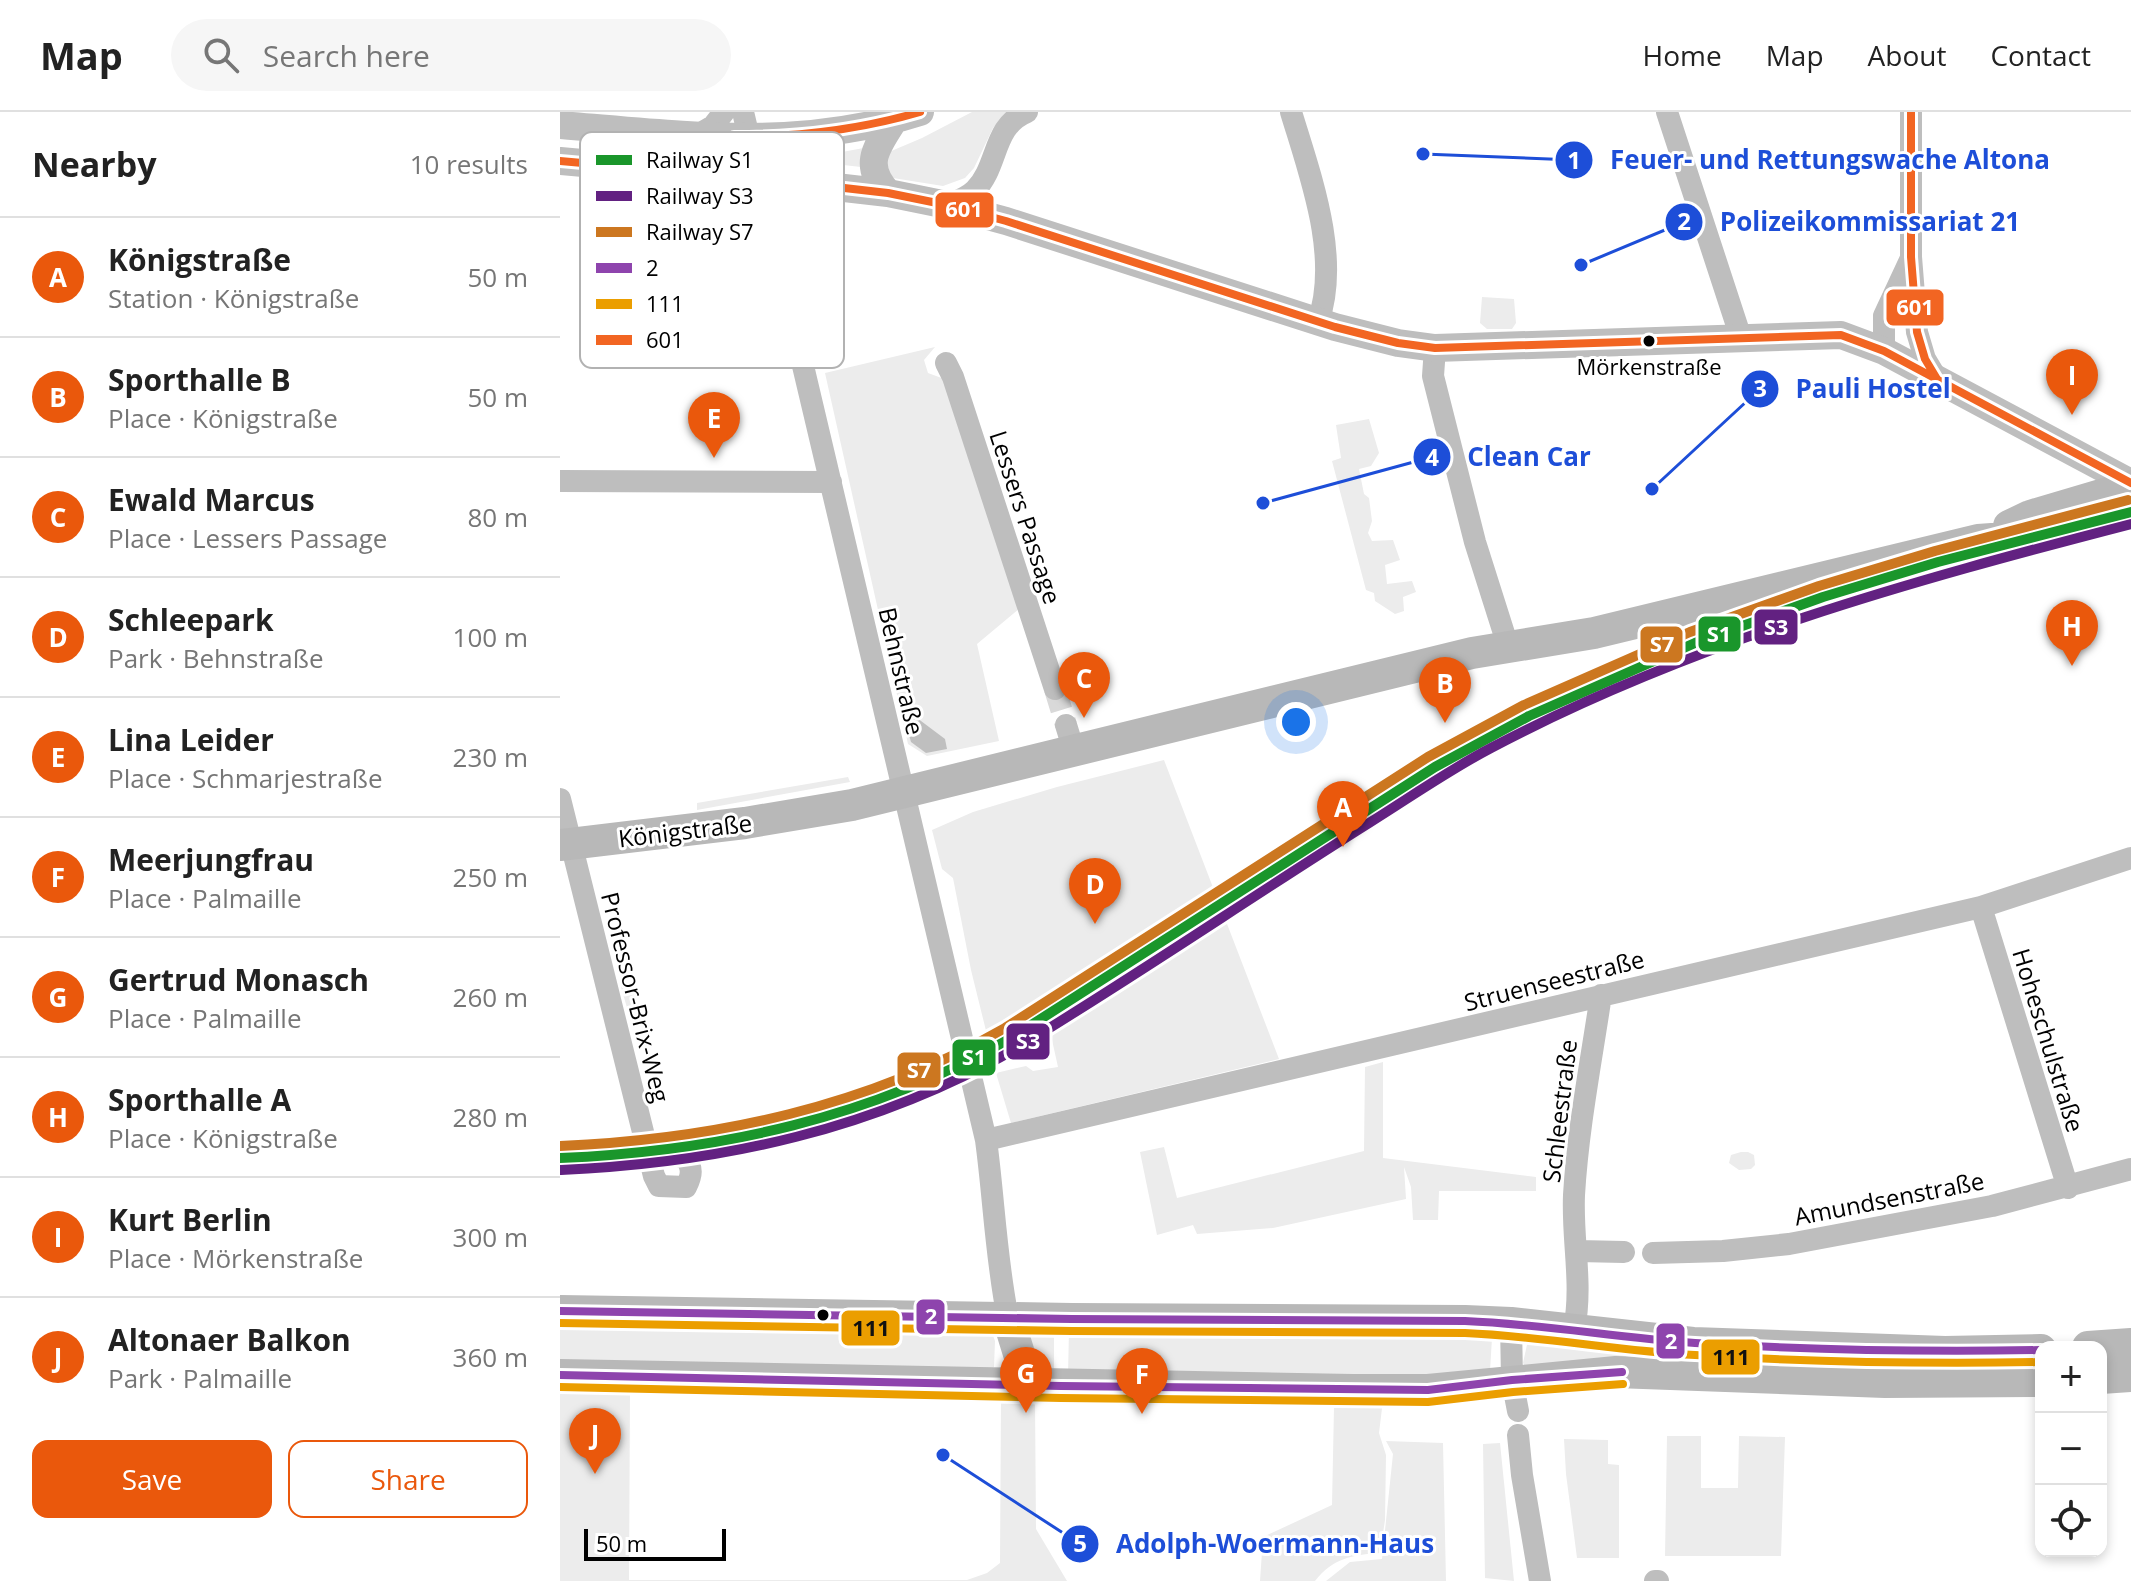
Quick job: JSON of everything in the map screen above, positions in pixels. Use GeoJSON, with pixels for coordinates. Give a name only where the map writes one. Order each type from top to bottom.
{"type":"FeatureCollection","features":[{"type":"Feature","properties":{"kind":"main road","name":"Königstraße"},"geometry":{"type":"LineString","coordinates":[[1978,540],[2030,516],[2131,485]]}},
{"type":"Feature","properties":{"kind":"main road","name":"Königstraße"},"geometry":{"type":"LineString","coordinates":[[565,844],[745,823],[852,805],[903,792],[1070,738],[1508,646],[1594,633],[1978,540],[2034,536],[2131,513]]}},
{"type":"Feature","properties":{"kind":"main road"},"geometry":{"type":"LineString","coordinates":[[560,1311],[1511,1323],[1693,1343],[1945,1352],[2035,1350]]}},
{"type":"Feature","properties":{"kind":"main road"},"geometry":{"type":"LineString","coordinates":[[1008,1318],[1020,1357],[1041,1386]]}},
{"type":"Feature","properties":{"kind":"main road"},"geometry":{"type":"LineString","coordinates":[[2107,1346],[2131,1344]]}},
{"type":"Feature","properties":{"kind":"main road"},"geometry":{"type":"LineString","coordinates":[[560,1375],[1041,1386],[1428,1390],[1515,1396],[1616,1372],[1885,1382],[2035,1381]]}},
{"type":"Feature","properties":{"kind":"main road"},"geometry":{"type":"LineString","coordinates":[[2107,1378],[2131,1376]]}},
{"type":"Feature","properties":{"kind":"street"},"geometry":{"type":"LineString","coordinates":[[703,132],[713,126],[724,112]]}},
{"type":"Feature","properties":{"kind":"street"},"geometry":{"type":"LineString","coordinates":[[947,205],[964,198],[976,188],[987,172],[1007,125],[1027,112]]}},
{"type":"Feature","properties":{"kind":"street"},"geometry":{"type":"LineString","coordinates":[[1291,112],[1319,207],[1325,282],[1324,304],[1318,322]]}},
{"type":"Feature","properties":{"kind":"street"},"geometry":{"type":"LineString","coordinates":[[1667,112],[1741,338]]}},
{"type":"Feature","properties":{"kind":"street"},"geometry":{"type":"LineString","coordinates":[[1911,112],[1911,257],[1916,314],[1920,346],[1937,379]]}},
{"type":"Feature","properties":{"kind":"street"},"geometry":{"type":"LineString","coordinates":[[888,193],[876,177],[873,159],[878,144],[907,116]]}},
{"type":"Feature","properties":{"kind":"street"},"geometry":{"type":"LineString","coordinates":[[838,132],[907,116]]}},
{"type":"Feature","properties":{"kind":"street"},"geometry":{"type":"LineString","coordinates":[[560,125],[647,132]]}},
{"type":"Feature","properties":{"kind":"street"},"geometry":{"type":"LineString","coordinates":[[714,132],[745,125],[787,132]]}},
{"type":"Feature","properties":{"kind":"street"},"geometry":{"type":"LineString","coordinates":[[560,161],[580,163]]}},
{"type":"Feature","properties":{"kind":"street"},"geometry":{"type":"LineString","coordinates":[[844,188],[947,205],[1006,221],[1318,322],[1398,343],[1435,348],[1841,335],[1884,351],[2131,485]]}},
{"type":"Feature","properties":{"kind":"street"},"geometry":{"type":"LineString","coordinates":[[1884,351],[1884,316],[1911,257]]}},
{"type":"Feature","properties":{"kind":"street"},"geometry":{"type":"LineString","coordinates":[[1884,351],[1916,314]]}},
{"type":"Feature","properties":{"kind":"street"},"geometry":{"type":"LineString","coordinates":[[1435,348],[1433,376],[1475,542],[1508,646]]}},
{"type":"Feature","properties":{"kind":"street","name":"Lessers Passage"},"geometry":{"type":"LineString","coordinates":[[946,363],[1055,689]]}},
{"type":"Feature","properties":{"kind":"street","name":"Behnstraße"},"geometry":{"type":"LineString","coordinates":[[804,368],[986,1140],[996,1212],[999,1278],[1008,1318]]}},
{"type":"Feature","properties":{"kind":"street"},"geometry":{"type":"LineString","coordinates":[[560,481],[831,482]]}},
{"type":"Feature","properties":{"kind":"street","name":"Professor-Brix-Weg"},"geometry":{"type":"LineString","coordinates":[[560,799],[565,844],[651,1163]]}},
{"type":"Feature","properties":{"kind":"street","name":"Struenseestraße"},"geometry":{"type":"LineString","coordinates":[[986,1140],[1981,907],[2131,858]]}},
{"type":"Feature","properties":{"kind":"street","name":"Hoheschulstraße"},"geometry":{"type":"LineString","coordinates":[[1981,907],[2068,1188]]}},
{"type":"Feature","properties":{"kind":"street","name":"Schleestraße"},"geometry":{"type":"LineString","coordinates":[[1574,1330],[1579,1301],[1574,1201],[1577,1153],[1601,995]]}},
{"type":"Feature","properties":{"kind":"street","name":"Amundsenstraße"},"geometry":{"type":"LineString","coordinates":[[1653,1253],[1723,1251],[1789,1244],[1962,1212],[2068,1188],[2131,1169]]}},
{"type":"Feature","properties":{"kind":"street"},"geometry":{"type":"LineString","coordinates":[[1578,1251],[1624,1252]]}},
{"type":"Feature","properties":{"kind":"street"},"geometry":{"type":"LineString","coordinates":[[1511,1323],[1515,1396]]}},
{"type":"Feature","properties":{"kind":"street"},"geometry":{"type":"LineString","coordinates":[[1518,1435],[1540,1581]]}},
{"type":"Feature","properties":{"kind":"shaded area"},"geometry":{"type":"Polygon","coordinates":[[[972,112],[1010,112],[993,128],[974,168],[965,178],[943,186],[893,178],[883,165],[889,152],[972,112]]]}},
{"type":"Feature","properties":{"kind":"shaded area"},"geometry":{"type":"Polygon","coordinates":[[[869,147],[861,167],[844,165],[844,152],[869,147]]]}},
{"type":"Feature","properties":{"kind":"shaded area"},"geometry":{"type":"Polygon","coordinates":[[[1482,297],[1514,299],[1516,323],[1512,329],[1487,329],[1480,323],[1482,297]]]}},
{"type":"Feature","properties":{"kind":"shaded area"},"geometry":{"type":"Polygon","coordinates":[[[935,347],[924,360],[928,373],[947,380],[1020,608],[977,644],[999,741],[927,756],[908,744],[825,373],[935,347]]]}},
{"type":"Feature","properties":{"kind":"shaded area"},"geometry":{"type":"Polygon","coordinates":[[[1369,419],[1379,453],[1371,466],[1359,469],[1364,494],[1369,498],[1372,521],[1368,533],[1372,541],[1393,540],[1400,560],[1385,565],[1387,584],[1412,581],[1416,592],[1403,597],[1404,611],[1395,614],[1375,601],[1374,593],[1366,590],[1332,461],[1341,458],[1336,425],[1369,419]]]}},
{"type":"Feature","properties":{"kind":"shaded area"},"geometry":{"type":"Polygon","coordinates":[[[917,718],[945,739],[947,749],[926,753],[911,742],[905,721],[917,718]]]}},
{"type":"Feature","properties":{"kind":"shaded area"},"geometry":{"type":"Polygon","coordinates":[[[1164,760],[1279,1059],[1011,1123],[996,1073],[1026,1066],[1033,1071],[1058,1067],[1052,1040],[992,1055],[953,878],[942,869],[932,830],[973,812],[1164,760]]]}},
{"type":"Feature","properties":{"kind":"shaded area"},"geometry":{"type":"Polygon","coordinates":[[[848,777],[850,782],[697,810],[697,803],[848,777]]]}},
{"type":"Feature","properties":{"kind":"shaded area"},"geometry":{"type":"Polygon","coordinates":[[[621,987],[637,990],[635,1026],[632,1025],[621,987]]]}},
{"type":"Feature","properties":{"kind":"shaded area"},"geometry":{"type":"Polygon","coordinates":[[[1383,1062],[1383,1158],[1536,1177],[1536,1191],[1439,1191],[1438,1220],[1413,1220],[1411,1187],[1404,1167],[1406,1199],[1273,1228],[1197,1234],[1193,1225],[1157,1235],[1140,1152],[1164,1147],[1177,1198],[1364,1151],[1365,1067],[1383,1062]]]}},
{"type":"Feature","properties":{"kind":"shaded area"},"geometry":{"type":"Polygon","coordinates":[[[1741,1152],[1754,1155],[1755,1165],[1751,1169],[1739,1170],[1729,1163],[1731,1155],[1741,1152]]]}},
{"type":"Feature","properties":{"kind":"shaded area"},"geometry":{"type":"Polygon","coordinates":[[[560,1321],[991,1330],[995,1341],[994,1367],[988,1372],[560,1365],[560,1321]]]}},
{"type":"Feature","properties":{"kind":"shaded area"},"geometry":{"type":"Polygon","coordinates":[[[1054,1330],[1054,1372],[1032,1356],[1027,1336],[1054,1330]]]}},
{"type":"Feature","properties":{"kind":"shaded area"},"geometry":{"type":"Polygon","coordinates":[[[1069,1330],[1485,1333],[1492,1338],[1490,1371],[1467,1377],[1068,1375],[1069,1330]]]}},
{"type":"Feature","properties":{"kind":"shaded area"},"geometry":{"type":"Polygon","coordinates":[[[1528,1340],[1983,1371],[1527,1368],[1523,1363],[1528,1340]]]}},
{"type":"Feature","properties":{"kind":"shaded area"},"geometry":{"type":"Polygon","coordinates":[[[560,1391],[630,1391],[629,1580],[967,1580],[987,1573],[1000,1563],[1001,1399],[1035,1401],[1036,1529],[1067,1581],[560,1581],[560,1391]]]}},
{"type":"Feature","properties":{"kind":"shaded area"},"geometry":{"type":"Polygon","coordinates":[[[1345,1400],[1383,1400],[1379,1433],[1386,1455],[1385,1520],[1380,1553],[1344,1559],[1329,1567],[1315,1581],[1260,1581],[1263,1537],[1332,1505],[1334,1407],[1345,1400]]]}},
{"type":"Feature","properties":{"kind":"shaded area"},"geometry":{"type":"Polygon","coordinates":[[[1667,1436],[1701,1436],[1701,1488],[1738,1488],[1739,1436],[1785,1437],[1781,1556],[1665,1556],[1667,1436]]]}},
{"type":"Feature","properties":{"kind":"shaded area"},"geometry":{"type":"Polygon","coordinates":[[[1564,1439],[1608,1440],[1608,1464],[1619,1465],[1619,1558],[1577,1558],[1564,1439]]]}},
{"type":"Feature","properties":{"kind":"shaded area"},"geometry":{"type":"Polygon","coordinates":[[[1386,1441],[1443,1443],[1446,1581],[1326,1581],[1350,1562],[1382,1559],[1393,1454],[1386,1441]]]}},
{"type":"Feature","properties":{"kind":"shaded area"},"geometry":{"type":"Polygon","coordinates":[[[1500,1443],[1514,1581],[1485,1578],[1483,1444],[1500,1443]]]}},
{"type":"Feature","properties":{"kind":"tunnel"},"geometry":{"type":"LineString","coordinates":[[1055,689],[1066,725]]}},
{"type":"Feature","properties":{"kind":"rail line","name":"S7"},"geometry":{"type":"LineString","coordinates":[[560,1146],[676,1136],[733,1126],[790,1114],[899,1079],[1005,1028],[1428,757],[1524,705],[1690,632],[1819,586],[1935,551],[2128,500]]}},
{"type":"Feature","properties":{"kind":"rail line","name":"S1"},"geometry":{"type":"LineString","coordinates":[[560,1158],[678,1148],[736,1138],[793,1125],[904,1090],[1011,1038],[1435,767],[1529,716],[1695,643],[1823,597],[1938,562],[2131,512]]}},
{"type":"Feature","properties":{"kind":"rail line","name":"S3"},"geometry":{"type":"LineString","coordinates":[[561,1170],[621,1166],[739,1150],[796,1137],[909,1100],[1017,1048],[1444,775],[1568,710],[1646,676],[1805,617],[1967,568],[2131,524]]}},
{"type":"Feature","properties":{"kind":"transit line","name":"601"},"geometry":{"type":"LineString","coordinates":[[819,132],[874,124],[920,112]]}},
{"type":"Feature","properties":{"kind":"transit line","name":"601"},"geometry":{"type":"LineString","coordinates":[[1911,112],[1911,257],[1917,332],[1925,359],[1937,379]]}},
{"type":"Feature","properties":{"kind":"transit line","name":"601"},"geometry":{"type":"LineString","coordinates":[[560,161],[580,163]]}},
{"type":"Feature","properties":{"kind":"transit line","name":"601"},"geometry":{"type":"LineString","coordinates":[[844,188],[947,205],[1006,221],[1335,327],[1398,343],[1435,348],[1841,335],[1884,351],[2131,483]]}},
{"type":"Feature","properties":{"kind":"transit line","name":"2"},"geometry":{"type":"LineString","coordinates":[[560,1311],[1465,1321],[1738,1345],[1868,1350],[2035,1350]]}},
{"type":"Feature","properties":{"kind":"transit line","name":"111"},"geometry":{"type":"LineString","coordinates":[[560,1323],[1465,1333],[1738,1357],[1868,1362],[2035,1362]]}},
{"type":"Feature","properties":{"kind":"transit line","name":"2"},"geometry":{"type":"LineString","coordinates":[[560,1375],[1428,1390],[1622,1372]]}},
{"type":"Feature","properties":{"kind":"transit line","name":"111"},"geometry":{"type":"LineString","coordinates":[[560,1387],[1428,1402],[1623,1384]]}},
{"type":"Feature","properties":{"kind":"place","name":"Feuer- und Rettungswache Altona"},"geometry":{"type":"Point","coordinates":[1423,154]}},
{"type":"Feature","properties":{"kind":"place","name":"Polizeikommissariat 21"},"geometry":{"type":"Point","coordinates":[1581,265]}},
{"type":"Feature","properties":{"kind":"place","name":"Mörkenstraße"},"geometry":{"type":"Point","coordinates":[1649,341]}},
{"type":"Feature","properties":{"kind":"place","name":"Kurt Berlin"},"geometry":{"type":"Point","coordinates":[2072,415]}},
{"type":"Feature","properties":{"kind":"place","name":"Lina Leider"},"geometry":{"type":"Point","coordinates":[714,458]}},
{"type":"Feature","properties":{"kind":"place","name":"Pauli Hostel"},"geometry":{"type":"Point","coordinates":[1652,489]}},
{"type":"Feature","properties":{"kind":"place","name":"Clean Car"},"geometry":{"type":"Point","coordinates":[1263,503]}},
{"type":"Feature","properties":{"kind":"place","name":"Sporthalle A"},"geometry":{"type":"Point","coordinates":[2072,666]}},
{"type":"Feature","properties":{"kind":"place","name":"Ewald Marcus"},"geometry":{"type":"Point","coordinates":[1084,718]}},
{"type":"Feature","properties":{"kind":"place","name":"Sporthalle B"},"geometry":{"type":"Point","coordinates":[1445,723]}},
{"type":"Feature","properties":{"kind":"place","name":"Königstraße"},"geometry":{"type":"Point","coordinates":[1343,847]}},
{"type":"Feature","properties":{"kind":"place","name":"Schleepark"},"geometry":{"type":"Point","coordinates":[1095,924]}},
{"type":"Feature","properties":{"kind":"place","name":"Gertrud Monasch"},"geometry":{"type":"Point","coordinates":[1026,1413]}},
{"type":"Feature","properties":{"kind":"place","name":"Meerjungfrau"},"geometry":{"type":"Point","coordinates":[1142,1414]}},
{"type":"Feature","properties":{"kind":"place","name":"Adolph-Woermann-Haus"},"geometry":{"type":"Point","coordinates":[943,1455]}},
{"type":"Feature","properties":{"kind":"place","name":"Altonaer Balkon"},"geometry":{"type":"Point","coordinates":[595,1474]}}]}
